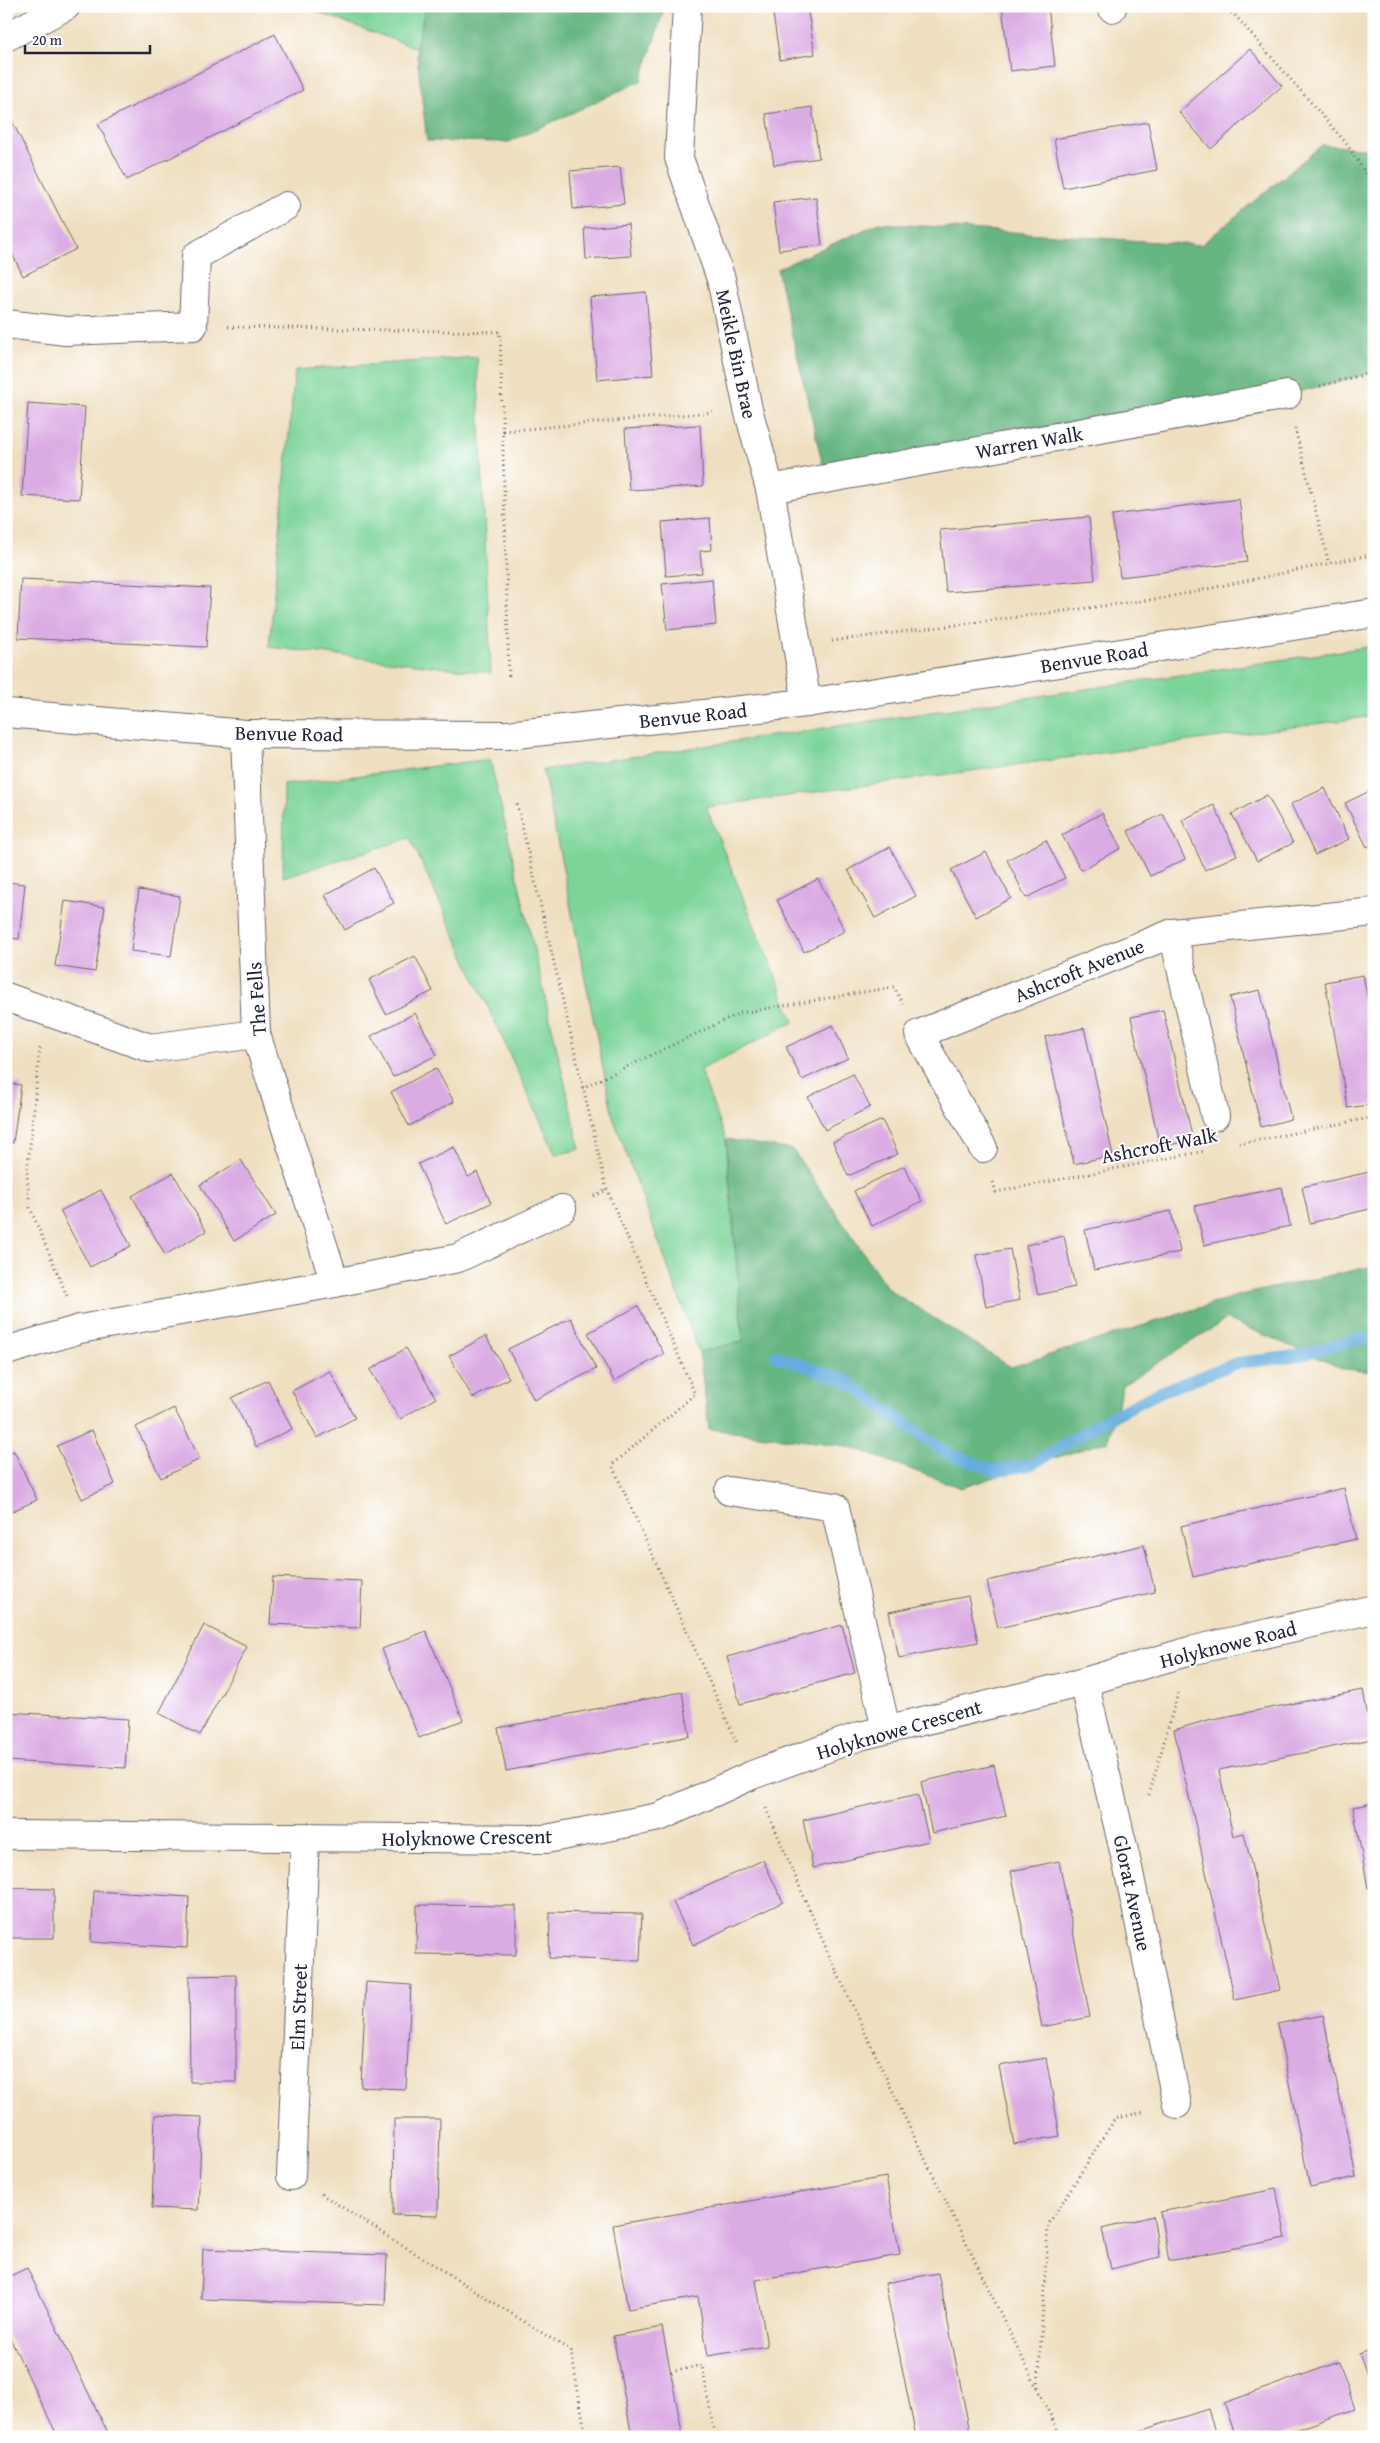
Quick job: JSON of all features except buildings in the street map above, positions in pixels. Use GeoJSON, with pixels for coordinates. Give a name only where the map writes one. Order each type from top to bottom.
{"type":"FeatureCollection","features":[{"type":"Feature","properties":{"kind":"street"},"geometry":{"type":"LineString","coordinates":[[6,36],[66,6]]}},
{"type":"Feature","properties":{"kind":"street","name":"Meikle Bin Brae"},"geometry":{"type":"LineString","coordinates":[[687,6],[680,158],[721,279],[748,409],[770,489],[807,703]]}},
{"type":"Feature","properties":{"kind":"street"},"geometry":{"type":"LineString","coordinates":[[6,324],[66,331],[193,326],[196,256],[286,206]]}},
{"type":"Feature","properties":{"kind":"street","name":"Warren Walk"},"geometry":{"type":"LineString","coordinates":[[770,489],[1287,395]]}},
{"type":"Feature","properties":{"kind":"street","name":"Benvue Road"},"geometry":{"type":"LineString","coordinates":[[6,713],[245,734],[508,734],[807,703],[1374,613]]}},
{"type":"Feature","properties":{"kind":"street","name":"The Fells"},"geometry":{"type":"LineString","coordinates":[[245,734],[256,1034],[335,1283]]}},
{"type":"Feature","properties":{"kind":"street","name":"Ashcroft Avenue"},"geometry":{"type":"LineString","coordinates":[[919,1034],[1173,933],[1374,912]]}},
{"type":"Feature","properties":{"kind":"street"},"geometry":{"type":"LineString","coordinates":[[1173,933],[1216,1116]]}},
{"type":"Feature","properties":{"kind":"street"},"geometry":{"type":"LineString","coordinates":[[6,997],[150,1048],[256,1034]]}},
{"type":"Feature","properties":{"kind":"street"},"geometry":{"type":"LineString","coordinates":[[919,1034],[983,1148]]}},
{"type":"Feature","properties":{"kind":"street"},"geometry":{"type":"LineString","coordinates":[[6,1351],[80,1329],[335,1283],[458,1258],[562,1209]]}},
{"type":"Feature","properties":{"kind":"street"},"geometry":{"type":"LineString","coordinates":[[729,1491],[835,1507],[886,1729]]}},
{"type":"Feature","properties":{"kind":"street","name":"Holyknowe Road"},"geometry":{"type":"LineString","coordinates":[[1084,1682],[1190,1651],[1374,1609]]}},
{"type":"Feature","properties":{"kind":"street","name":"Holyknowe Crescent"},"geometry":{"type":"LineString","coordinates":[[6,1835],[546,1839],[659,1817],[752,1775],[860,1736],[1084,1682]]}},
{"type":"Feature","properties":{"kind":"street","name":"Glorat Avenue"},"geometry":{"type":"LineString","coordinates":[[1084,1682],[1128,1868],[1177,2104]]}},
{"type":"Feature","properties":{"kind":"street","name":"Elm Street"},"geometry":{"type":"LineString","coordinates":[[291,2176],[305,1838]]}},
{"type":"Feature","properties":{"kind":"path"},"geometry":{"type":"LineString","coordinates":[[1212,6],[1234,14],[1346,143],[1368,177],[1374,180]]}},
{"type":"Feature","properties":{"kind":"path"},"geometry":{"type":"LineString","coordinates":[[193,326],[500,332],[509,680]]}},
{"type":"Feature","properties":{"kind":"path"},"geometry":{"type":"LineString","coordinates":[[1329,564],[1287,395],[1374,372]]}},
{"type":"Feature","properties":{"kind":"path"},"geometry":{"type":"LineString","coordinates":[[503,431],[748,409]]}},
{"type":"Feature","properties":{"kind":"path"},"geometry":{"type":"LineString","coordinates":[[797,645],[1164,598],[1374,554]]}},
{"type":"Feature","properties":{"kind":"path"},"geometry":{"type":"LineString","coordinates":[[517,804],[607,1190],[695,1394],[612,1465],[752,1775],[828,1953],[906,2120],[1061,2437]]}},
{"type":"Feature","properties":{"kind":"path"},"geometry":{"type":"LineString","coordinates":[[582,1088],[740,1013],[894,987],[919,1034]]}},
{"type":"Feature","properties":{"kind":"path"},"geometry":{"type":"LineString","coordinates":[[44,1010],[26,1174],[30,1208],[80,1329]]}},
{"type":"Feature","properties":{"kind":"path","name":"Ashcroft Walk"},"geometry":{"type":"LineString","coordinates":[[1238,1144],[1374,1118]]}},
{"type":"Feature","properties":{"kind":"path","name":"Ashcroft Walk"},"geometry":{"type":"LineString","coordinates":[[983,1148],[996,1192],[1209,1150]]}},
{"type":"Feature","properties":{"kind":"path"},"geometry":{"type":"LineString","coordinates":[[1147,1802],[1190,1651]]}},
{"type":"Feature","properties":{"kind":"path"},"geometry":{"type":"LineString","coordinates":[[1038,2388],[1048,2225],[1115,2119],[1177,2104]]}},
{"type":"Feature","properties":{"kind":"path"},"geometry":{"type":"LineString","coordinates":[[291,2176],[571,2351],[586,2437]]}},
{"type":"Feature","properties":{"kind":"path"},"geometry":{"type":"LineString","coordinates":[[671,2372],[702,2365],[715,2437]]}},
{"type":"Feature","properties":{"kind":"green space"},"geometry":{"type":"Polygon","coordinates":[[[301,6],[426,6],[416,48],[301,6]]]}},
{"type":"Feature","properties":{"kind":"green space"},"geometry":{"type":"Polygon","coordinates":[[[426,6],[665,6],[641,81],[509,142],[427,141],[416,48],[426,6]]]}},
{"type":"Feature","properties":{"kind":"green space"},"geometry":{"type":"Polygon","coordinates":[[[1322,145],[1374,149],[1374,372],[1287,395],[826,479],[777,269],[879,223],[1201,245],[1322,145]]]}},
{"type":"Feature","properties":{"kind":"green space"},"geometry":{"type":"Polygon","coordinates":[[[477,357],[491,673],[269,647],[295,370],[477,357]]]}},
{"type":"Feature","properties":{"kind":"green space"},"geometry":{"type":"Polygon","coordinates":[[[1374,646],[1374,716],[706,807],[794,1022],[700,1070],[726,1139],[743,1341],[699,1352],[613,1117],[543,770],[1374,646]]]}},
{"type":"Feature","properties":{"kind":"green space"},"geometry":{"type":"Polygon","coordinates":[[[490,759],[580,1149],[556,1155],[410,838],[283,877],[284,785],[490,759]]]}},
{"type":"Feature","properties":{"kind":"green space"},"geometry":{"type":"Polygon","coordinates":[[[726,1139],[793,1150],[888,1289],[1011,1367],[1240,1295],[1374,1266],[1374,1372],[1344,1369],[1227,1319],[1123,1385],[1108,1441],[961,1488],[848,1446],[709,1429],[699,1352],[743,1341],[726,1139]]]}},
{"type":"Feature","properties":{"kind":"waterway"},"geometry":{"type":"LineString","coordinates":[[776,1356],[845,1380],[946,1453],[997,1471],[1032,1464],[1105,1420],[1160,1392],[1237,1363],[1298,1356],[1356,1339],[1374,1339]]}}]}
